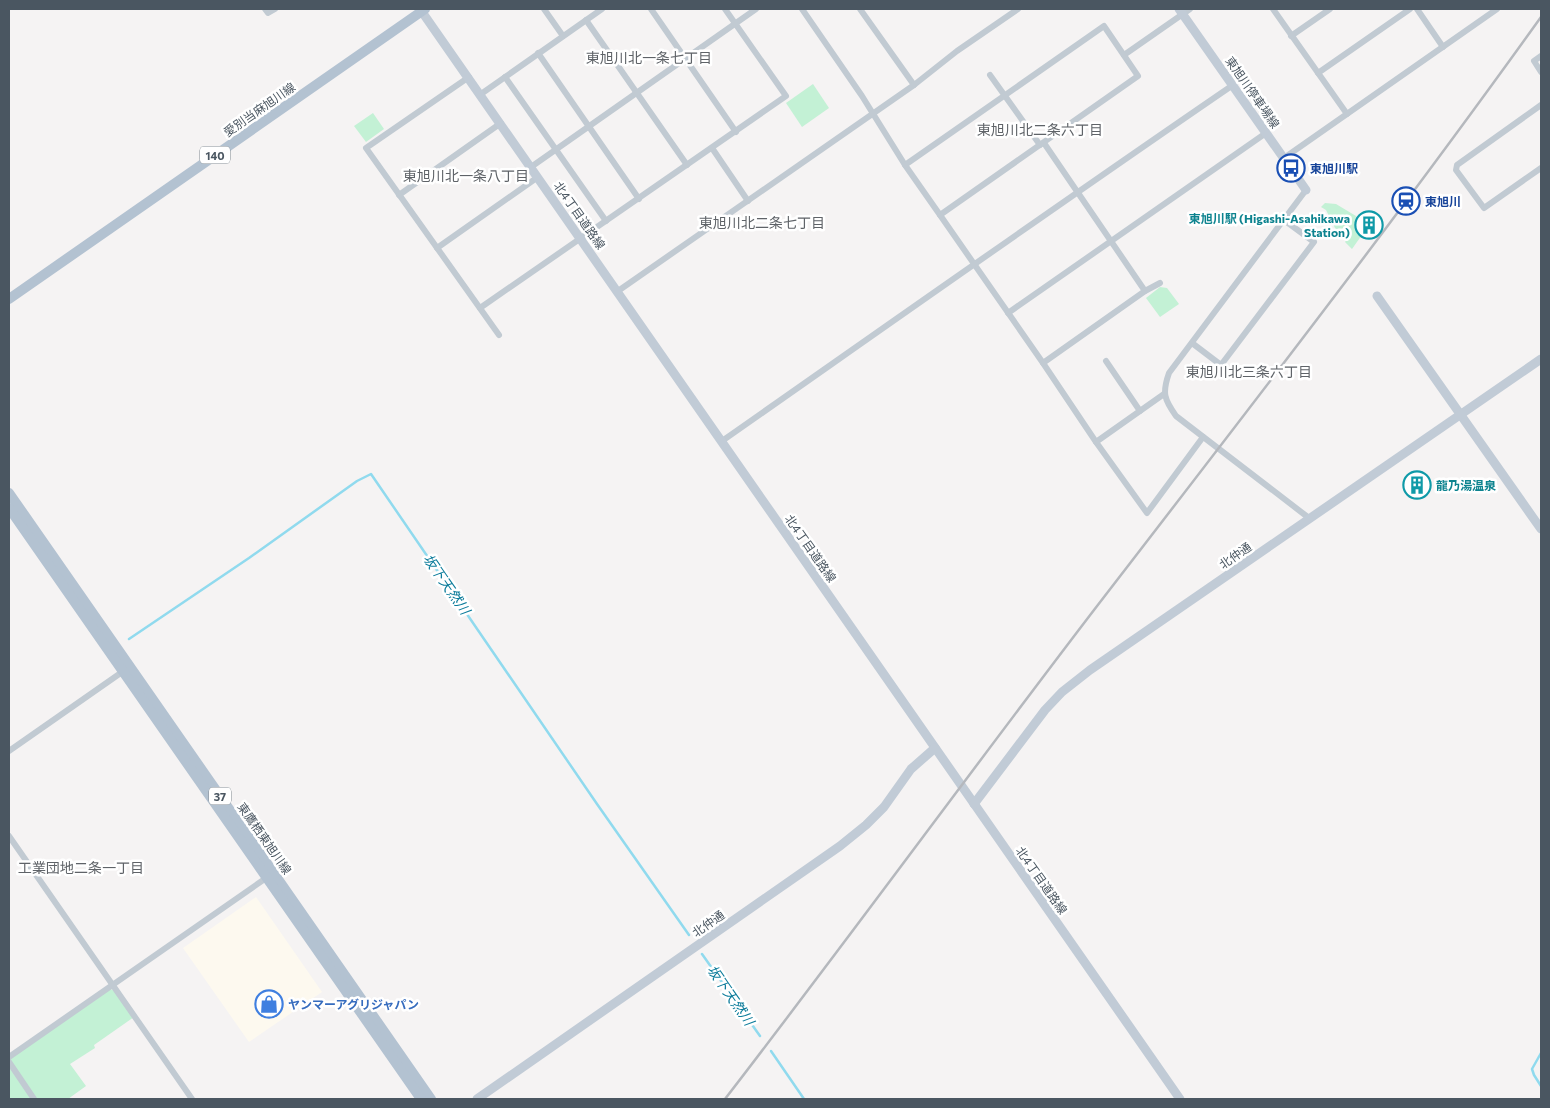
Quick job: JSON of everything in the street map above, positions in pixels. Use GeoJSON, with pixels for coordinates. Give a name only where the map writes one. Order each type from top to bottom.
{"type":"FeatureCollection","features":[{"type":"Feature","properties":{"kind":"main road","name":"愛別当麻旭川線"},"geometry":{"type":"LineString","coordinates":[[9,299],[422,10]]}},
{"type":"Feature","properties":{"kind":"main road","name":"東鷹栖東旭川線"},"geometry":{"type":"LineString","coordinates":[[9,493],[126,669]]}},
{"type":"Feature","properties":{"kind":"main road","name":"東鷹栖東旭川線"},"geometry":{"type":"LineString","coordinates":[[9,508],[126,669],[431,1099]]}},
{"type":"Feature","properties":{"kind":"main road","name":"東鷹栖東旭川線"},"geometry":{"type":"LineString","coordinates":[[271,875],[421,1099]]}},
{"type":"Feature","properties":{"kind":"street"},"geometry":{"type":"LineString","coordinates":[[265,9],[268,13],[275,9]]}},
{"type":"Feature","properties":{"kind":"street"},"geometry":{"type":"LineString","coordinates":[[544,9],[563,36]]}},
{"type":"Feature","properties":{"kind":"street"},"geometry":{"type":"LineString","coordinates":[[481,94],[602,9]]}},
{"type":"Feature","properties":{"kind":"street"},"geometry":{"type":"LineString","coordinates":[[651,9],[736,132]]}},
{"type":"Feature","properties":{"kind":"street"},"geometry":{"type":"LineString","coordinates":[[480,308],[786,96],[725,9]]}},
{"type":"Feature","properties":{"kind":"street"},"geometry":{"type":"LineString","coordinates":[[531,166],[756,9]]}},
{"type":"Feature","properties":{"kind":"street"},"geometry":{"type":"LineString","coordinates":[[802,9],[862,96],[905,165],[1146,513],[1203,437]]}},
{"type":"Feature","properties":{"kind":"street"},"geometry":{"type":"LineString","coordinates":[[860,9],[914,85]]}},
{"type":"Feature","properties":{"kind":"street"},"geometry":{"type":"LineString","coordinates":[[618,291],[873,115],[958,51],[1018,9]]}},
{"type":"Feature","properties":{"kind":"street"},"geometry":{"type":"LineString","coordinates":[[1273,9],[1347,114]]}},
{"type":"Feature","properties":{"kind":"street"},"geometry":{"type":"LineString","coordinates":[[1292,36],[1330,9]]}},
{"type":"Feature","properties":{"kind":"street"},"geometry":{"type":"LineString","coordinates":[[1318,73],[1410,9]]}},
{"type":"Feature","properties":{"kind":"street"},"geometry":{"type":"LineString","coordinates":[[1417,9],[1443,46]]}},
{"type":"Feature","properties":{"kind":"street"},"geometry":{"type":"LineString","coordinates":[[1284,158],[1497,9]]}},
{"type":"Feature","properties":{"kind":"street","name":"北4丁目道路線"},"geometry":{"type":"LineString","coordinates":[[422,10],[1180,1099]]}},
{"type":"Feature","properties":{"kind":"street"},"geometry":{"type":"LineString","coordinates":[[1124,55],[1184,10]]}},
{"type":"Feature","properties":{"kind":"street","name":"東旭川停車場線"},"geometry":{"type":"LineString","coordinates":[[1184,10],[1233,85],[1306,190]]}},
{"type":"Feature","properties":{"kind":"street"},"geometry":{"type":"LineString","coordinates":[[586,20],[687,165]]}},
{"type":"Feature","properties":{"kind":"street"},"geometry":{"type":"LineString","coordinates":[[905,165],[1104,26],[1124,55],[1138,76],[940,216]]}},
{"type":"Feature","properties":{"kind":"street"},"geometry":{"type":"LineString","coordinates":[[538,53],[639,199]]}},
{"type":"Feature","properties":{"kind":"street"},"geometry":{"type":"LineString","coordinates":[[1541,56],[1534,61],[1541,72]]}},
{"type":"Feature","properties":{"kind":"street"},"geometry":{"type":"LineString","coordinates":[[990,75],[1077,192],[1145,291]]}},
{"type":"Feature","properties":{"kind":"street"},"geometry":{"type":"LineString","coordinates":[[469,77],[366,148],[499,335]]}},
{"type":"Feature","properties":{"kind":"street"},"geometry":{"type":"LineString","coordinates":[[505,77],[606,221]]}},
{"type":"Feature","properties":{"kind":"street"},"geometry":{"type":"LineString","coordinates":[[722,441],[1233,85]]}},
{"type":"Feature","properties":{"kind":"street"},"geometry":{"type":"LineString","coordinates":[[1541,106],[1457,165],[1456,170],[1484,208],[1541,168]]}},
{"type":"Feature","properties":{"kind":"street"},"geometry":{"type":"LineString","coordinates":[[399,195],[501,123]]}},
{"type":"Feature","properties":{"kind":"street"},"geometry":{"type":"LineString","coordinates":[[1008,313],[1266,133]]}},
{"type":"Feature","properties":{"kind":"street"},"geometry":{"type":"LineString","coordinates":[[712,148],[748,201]]}},
{"type":"Feature","properties":{"kind":"street"},"geometry":{"type":"LineString","coordinates":[[437,248],[538,177]]}},
{"type":"Feature","properties":{"kind":"street"},"geometry":{"type":"LineString","coordinates":[[1306,190],[1169,373],[1164,394],[1176,416],[1309,518]]}},
{"type":"Feature","properties":{"kind":"street"},"geometry":{"type":"LineString","coordinates":[[1192,342],[1221,365],[1302,258],[1314,242],[1284,220]]}},
{"type":"Feature","properties":{"kind":"street"},"geometry":{"type":"LineString","coordinates":[[1043,362],[1145,291],[1160,283]]}},
{"type":"Feature","properties":{"kind":"street"},"geometry":{"type":"LineString","coordinates":[[1377,296],[1541,529]]}},
{"type":"Feature","properties":{"kind":"street","name":"北仲通"},"geometry":{"type":"LineString","coordinates":[[974,804],[1045,710],[1062,692],[1090,670],[1541,358]]}},
{"type":"Feature","properties":{"kind":"street"},"geometry":{"type":"LineString","coordinates":[[1106,361],[1140,410]]}},
{"type":"Feature","properties":{"kind":"street"},"geometry":{"type":"LineString","coordinates":[[1096,442],[1164,394]]}},
{"type":"Feature","properties":{"kind":"street"},"geometry":{"type":"LineString","coordinates":[[9,751],[126,669]]}},
{"type":"Feature","properties":{"kind":"street","name":"北仲通"},"geometry":{"type":"LineString","coordinates":[[477,1099],[840,846],[866,825],[884,807],[911,769],[935,748]]}},
{"type":"Feature","properties":{"kind":"street"},"geometry":{"type":"LineString","coordinates":[[9,836],[192,1099]]}},
{"type":"Feature","properties":{"kind":"street"},"geometry":{"type":"LineString","coordinates":[[9,1058],[271,875]]}},
{"type":"Feature","properties":{"kind":"street"},"geometry":{"type":"LineString","coordinates":[[9,1062],[34,1099]]}},
{"type":"Feature","properties":{"kind":"shaded area"},"geometry":{"type":"Polygon","coordinates":[[[256,897],[322,992],[249,1042],[183,948],[256,897]]]}},
{"type":"Feature","properties":{"kind":"green space"},"geometry":{"type":"Polygon","coordinates":[[[813,84],[829,108],[802,127],[786,103],[813,84]]]}},
{"type":"Feature","properties":{"kind":"green space"},"geometry":{"type":"Polygon","coordinates":[[[373,113],[384,129],[366,142],[354,126],[373,113]]]}},
{"type":"Feature","properties":{"kind":"green space"},"geometry":{"type":"Polygon","coordinates":[[[1325,203],[1336,204],[1356,216],[1355,222],[1364,232],[1352,249],[1345,242],[1347,239],[1336,230],[1326,210],[1321,207],[1325,203]]]}},
{"type":"Feature","properties":{"kind":"green space"},"geometry":{"type":"Polygon","coordinates":[[[1160,287],[1167,288],[1179,304],[1160,317],[1146,298],[1160,287]]]}},
{"type":"Feature","properties":{"kind":"green space"},"geometry":{"type":"Polygon","coordinates":[[[108,988],[117,992],[134,1017],[94,1045],[95,1048],[70,1064],[86,1086],[68,1099],[9,1099],[9,1057],[108,988]]]}},
{"type":"Feature","properties":{"kind":"waterway","name":"坂下天然川"},"geometry":{"type":"LineString","coordinates":[[129,639],[249,558],[357,481],[371,474],[689,935]]}},
{"type":"Feature","properties":{"kind":"waterway","name":"坂下天然川"},"geometry":{"type":"LineString","coordinates":[[702,954],[760,1036]]}},
{"type":"Feature","properties":{"kind":"waterway","name":"坂下天然川"},"geometry":{"type":"LineString","coordinates":[[771,1051],[804,1099]]}},
{"type":"Feature","properties":{"kind":"waterway","name":"坂下天然川"},"geometry":{"type":"LineString","coordinates":[[1541,1053],[1532,1069],[1541,1086]]}},
{"type":"Feature","properties":{"kind":"railway"},"geometry":{"type":"LineString","coordinates":[[725,1099],[1376,241],[1541,17]]}},
{"type":"Feature","properties":{"kind":"place","name":"東旭川駅"},"geometry":{"type":"Point","coordinates":[1291,168]}},
{"type":"Feature","properties":{"kind":"place","name":"東旭川"},"geometry":{"type":"Point","coordinates":[1406,201]}},
{"type":"Feature","properties":{"kind":"place","name":"東旭川駅 (Higashi-Asahikawa Station)"},"geometry":{"type":"Point","coordinates":[1369,225]}},
{"type":"Feature","properties":{"kind":"place","name":"龍乃湯温泉"},"geometry":{"type":"Point","coordinates":[1417,485]}},
{"type":"Feature","properties":{"kind":"place","name":"ヤンマーアグリジャパン"},"geometry":{"type":"Point","coordinates":[269,1004]}},
{"type":"Feature","properties":{"kind":"district","name":"東旭川北一条七丁目"},"geometry":{"type":"Point","coordinates":[649,57]}},
{"type":"Feature","properties":{"kind":"district","name":"東旭川北二条六丁目"},"geometry":{"type":"Point","coordinates":[1040,129]}},
{"type":"Feature","properties":{"kind":"district","name":"東旭川北一条八丁目"},"geometry":{"type":"Point","coordinates":[466,175]}},
{"type":"Feature","properties":{"kind":"district","name":"東旭川北二条七丁目"},"geometry":{"type":"Point","coordinates":[762,222]}},
{"type":"Feature","properties":{"kind":"district","name":"東旭川北三条六丁目"},"geometry":{"type":"Point","coordinates":[1249,371]}},
{"type":"Feature","properties":{"kind":"district","name":"工業団地二条一丁目"},"geometry":{"type":"Point","coordinates":[81,867]}}]}
